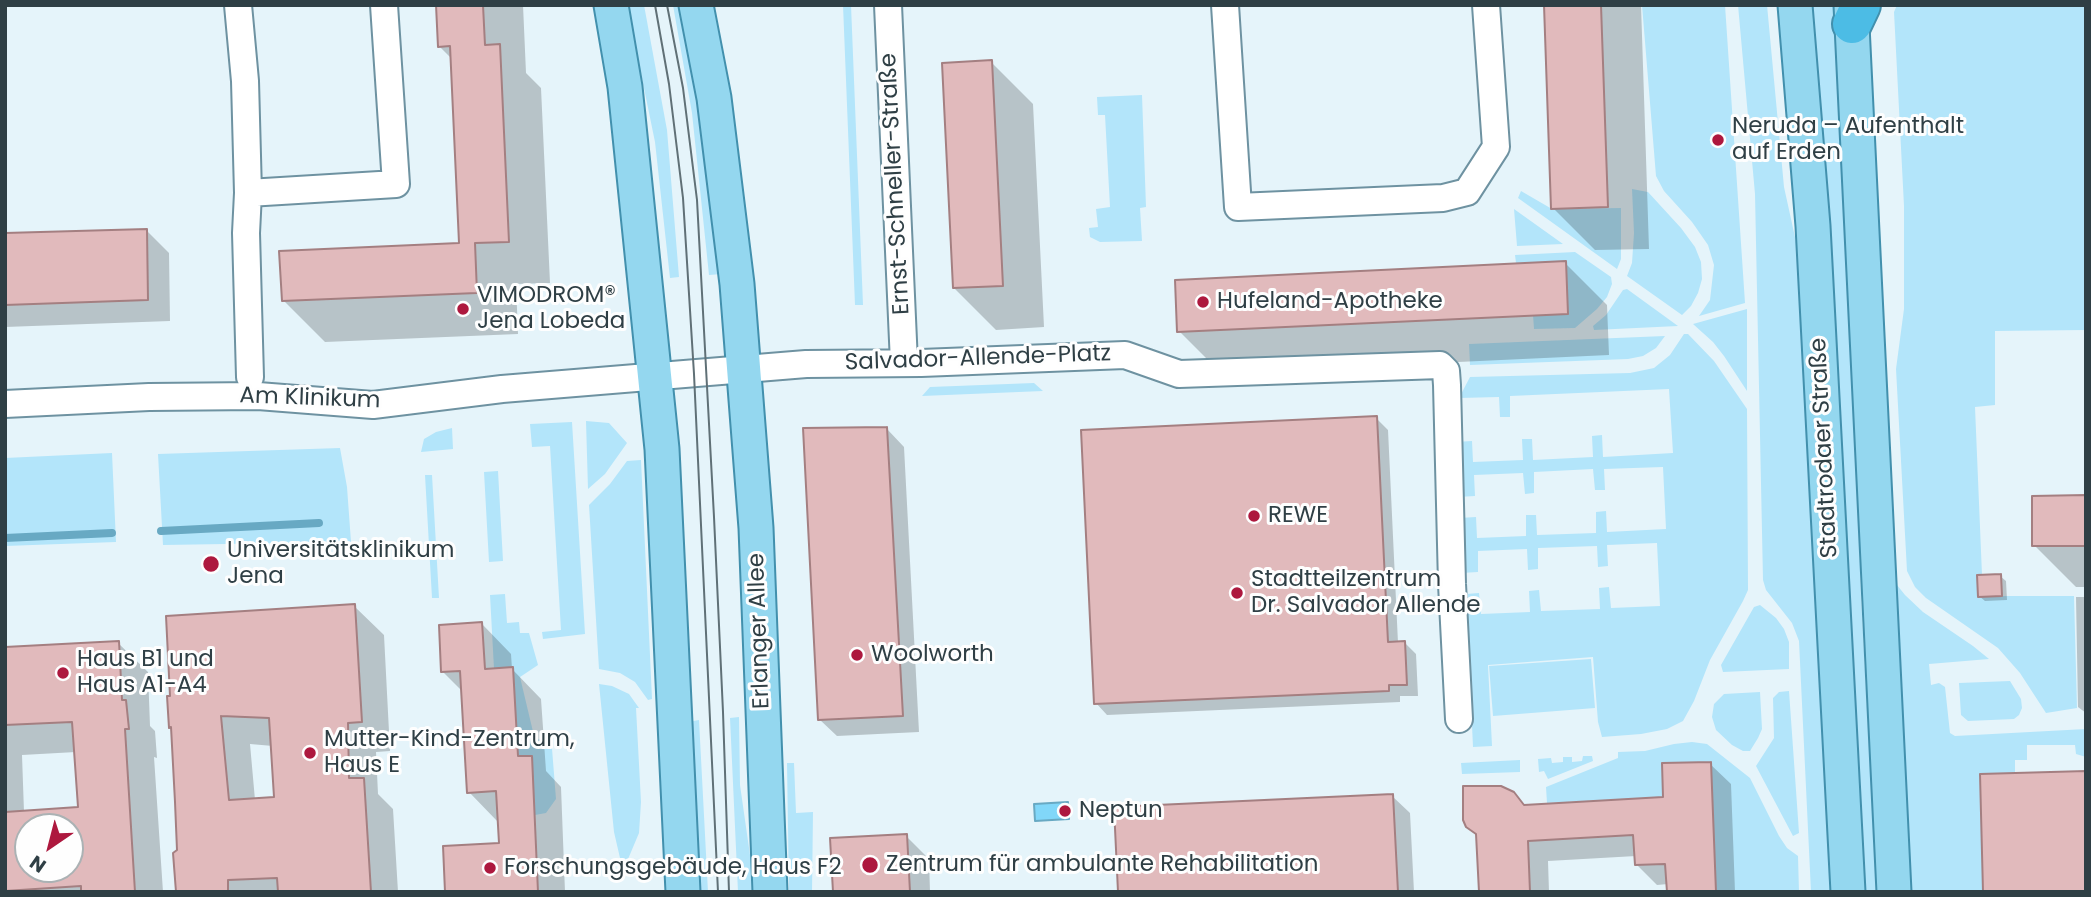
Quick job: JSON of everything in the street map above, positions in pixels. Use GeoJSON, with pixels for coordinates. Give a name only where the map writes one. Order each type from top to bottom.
{"type":"FeatureCollection","features":[{"type":"Feature","properties":{"kind":"main road"},"geometry":{"type":"LineString","coordinates":[[611,5],[625,87],[662,449],[683,892]]}},
{"type":"Feature","properties":{"kind":"main road","name":"Erlanger Allee"},"geometry":{"type":"LineString","coordinates":[[696,5],[714,98],[736,272],[757,541],[770,892]]}},
{"type":"Feature","properties":{"kind":"main road","name":"Stadtrodaer Straße"},"geometry":{"type":"LineString","coordinates":[[1795,5],[1813,226],[1848,892]]}},
{"type":"Feature","properties":{"kind":"main road","name":"Stadtrodaer Straße"},"geometry":{"type":"LineString","coordinates":[[1855,11],[1894,892]]}},
{"type":"Feature","properties":{"kind":"street"},"geometry":{"type":"LineString","coordinates":[[238,5],[245,81],[250,377]]}},
{"type":"Feature","properties":{"kind":"street"},"geometry":{"type":"LineString","coordinates":[[248,193],[396,184],[384,5]]}},
{"type":"Feature","properties":{"kind":"street","name":"Ernst-Schneller-Straße"},"geometry":{"type":"LineString","coordinates":[[888,5],[904,363]]}},
{"type":"Feature","properties":{"kind":"street"},"geometry":{"type":"LineString","coordinates":[[1226,5],[1238,207],[1443,198],[1467,192],[1496,147],[1486,5]]}},
{"type":"Feature","properties":{"kind":"street","name":"Salvador-Allende-Platz"},"geometry":{"type":"LineString","coordinates":[[743,370],[806,364],[1125,355],[1179,374],[1440,365],[1446,371],[1458,719]]}},
{"type":"Feature","properties":{"kind":"street"},"geometry":{"type":"LineString","coordinates":[[655,377],[743,370]]}},
{"type":"Feature","properties":{"kind":"street","name":"Am Klinikum"},"geometry":{"type":"LineString","coordinates":[[5,404],[149,397],[258,396],[373,405],[502,389],[655,377]]}},
{"type":"Feature","properties":{"kind":"shaded area"},"geometry":{"type":"Polygon","coordinates":[[[627,5],[644,5],[667,130],[679,277],[670,278],[655,142],[627,5]]]}},
{"type":"Feature","properties":{"kind":"shaded area"},"geometry":{"type":"Polygon","coordinates":[[[673,5],[682,5],[697,79],[722,274],[709,275],[692,113],[673,5]]]}},
{"type":"Feature","properties":{"kind":"shaded area"},"geometry":{"type":"Polygon","coordinates":[[[843,5],[851,5],[863,305],[855,305],[843,5]]]}},
{"type":"Feature","properties":{"kind":"shaded area"},"geometry":{"type":"Polygon","coordinates":[[[1642,5],[1725,5],[1745,303],[1699,316],[1710,300],[1714,265],[1708,245],[1692,222],[1664,191],[1656,176],[1642,5]]]}},
{"type":"Feature","properties":{"kind":"shaded area"},"geometry":{"type":"Polygon","coordinates":[[[1738,5],[1767,5],[1784,187],[1800,260],[1832,892],[1811,892],[1799,641],[1792,623],[1766,590],[1763,580],[1755,194],[1738,5]]]}},
{"type":"Feature","properties":{"kind":"shaded area"},"geometry":{"type":"Polygon","coordinates":[[[1811,5],[1834,5],[1854,372],[1861,596],[1877,892],[1863,892],[1852,637],[1830,262],[1811,5]]]}},
{"type":"Feature","properties":{"kind":"shaded area"},"geometry":{"type":"Polygon","coordinates":[[[1897,5],[2086,5],[2086,330],[1995,331],[1995,405],[1975,407],[1982,575],[1977,575],[1978,596],[2074,596],[2077,708],[2046,713],[2020,673],[1998,648],[1926,598],[1915,587],[1907,571],[1896,369],[1904,309],[1904,206],[1894,12],[1897,5]]]}},
{"type":"Feature","properties":{"kind":"shaded area"},"geometry":{"type":"Polygon","coordinates":[[[1142,95],[1146,207],[1140,208],[1142,241],[1100,242],[1090,237],[1089,228],[1098,227],[1096,209],[1110,207],[1105,115],[1098,115],[1097,97],[1142,95]]]}},
{"type":"Feature","properties":{"kind":"shaded area"},"geometry":{"type":"Polygon","coordinates":[[[1632,189],[1648,192],[1681,228],[1695,247],[1701,262],[1702,279],[1698,293],[1682,315],[1627,276],[1632,263],[1634,233],[1632,189]]]}},
{"type":"Feature","properties":{"kind":"shaded area"},"geometry":{"type":"Polygon","coordinates":[[[1521,191],[1552,209],[1621,208],[1621,259],[1617,269],[1518,198],[1521,191]]]}},
{"type":"Feature","properties":{"kind":"shaded area"},"geometry":{"type":"Polygon","coordinates":[[[1514,209],[1563,244],[1517,246],[1514,209]]]}},
{"type":"Feature","properties":{"kind":"shaded area"},"geometry":{"type":"Polygon","coordinates":[[[1575,252],[1611,277],[1612,284],[1607,297],[1575,328],[1534,329],[1533,315],[1515,255],[1575,252]]]}},
{"type":"Feature","properties":{"kind":"shaded area"},"geometry":{"type":"Polygon","coordinates":[[[1627,289],[1678,326],[1594,330],[1593,326],[1606,315],[1623,290],[1627,289]]]}},
{"type":"Feature","properties":{"kind":"shaded area"},"geometry":{"type":"Polygon","coordinates":[[[1747,309],[1747,391],[1713,342],[1693,324],[1747,309]]]}},
{"type":"Feature","properties":{"kind":"shaded area"},"geometry":{"type":"Polygon","coordinates":[[[1684,334],[1688,334],[1714,361],[1747,409],[1748,590],[1710,660],[1694,701],[1683,721],[1667,729],[1602,737],[1598,722],[1593,657],[1488,665],[1492,746],[1473,747],[1466,594],[1479,593],[1481,614],[1530,612],[1529,591],[1539,590],[1541,611],[1600,609],[1599,588],[1609,587],[1611,608],[1660,606],[1657,543],[1607,545],[1608,566],[1598,567],[1597,546],[1538,548],[1538,569],[1528,570],[1527,549],[1478,551],[1478,572],[1461,573],[1459,518],[1476,517],[1477,538],[1526,536],[1526,515],[1536,515],[1537,535],[1596,533],[1596,512],[1606,511],[1607,532],[1666,529],[1663,467],[1604,469],[1605,490],[1595,490],[1593,469],[1534,472],[1534,493],[1525,494],[1523,473],[1474,475],[1475,496],[1458,497],[1455,442],[1472,441],[1473,462],[1523,460],[1522,439],[1532,439],[1533,460],[1593,457],[1592,436],[1602,435],[1603,457],[1673,453],[1669,389],[1510,396],[1510,417],[1500,417],[1499,397],[1459,398],[1470,377],[1630,373],[1654,368],[1670,355],[1684,334]]]}},
{"type":"Feature","properties":{"kind":"shaded area"},"geometry":{"type":"Polygon","coordinates":[[[1665,336],[1656,348],[1643,356],[1628,359],[1470,365],[1469,344],[1665,336]]]}},
{"type":"Feature","properties":{"kind":"shaded area"},"geometry":{"type":"Polygon","coordinates":[[[1034,383],[1043,391],[922,396],[930,387],[1034,383]]]}},
{"type":"Feature","properties":{"kind":"shaded area"},"geometry":{"type":"Polygon","coordinates":[[[586,421],[609,423],[627,443],[605,474],[588,489],[586,421]]]}},
{"type":"Feature","properties":{"kind":"shaded area"},"geometry":{"type":"Polygon","coordinates":[[[572,422],[585,634],[543,639],[542,632],[561,630],[550,446],[532,447],[530,424],[572,422]]]}},
{"type":"Feature","properties":{"kind":"shaded area"},"geometry":{"type":"Polygon","coordinates":[[[452,428],[453,449],[421,452],[424,439],[436,432],[452,428]]]}},
{"type":"Feature","properties":{"kind":"shaded area"},"geometry":{"type":"Polygon","coordinates":[[[340,448],[347,487],[351,542],[163,545],[158,454],[340,448]]]}},
{"type":"Feature","properties":{"kind":"shaded area"},"geometry":{"type":"Polygon","coordinates":[[[112,453],[116,542],[5,546],[5,458],[112,453]]]}},
{"type":"Feature","properties":{"kind":"shaded area"},"geometry":{"type":"Polygon","coordinates":[[[641,460],[652,699],[648,700],[635,682],[620,673],[599,669],[589,505],[610,484],[627,461],[641,460]]]}},
{"type":"Feature","properties":{"kind":"shaded area"},"geometry":{"type":"Polygon","coordinates":[[[498,471],[503,561],[489,562],[484,472],[498,471]]]}},
{"type":"Feature","properties":{"kind":"shaded area"},"geometry":{"type":"Polygon","coordinates":[[[425,475],[432,475],[439,598],[432,598],[425,475]]]}},
{"type":"Feature","properties":{"kind":"shaded area"},"geometry":{"type":"Polygon","coordinates":[[[1893,580],[1923,612],[1989,659],[1929,664],[1931,685],[1939,683],[1945,687],[1950,733],[1955,736],[2086,729],[2086,757],[2076,754],[2075,745],[2027,745],[2027,760],[2015,760],[2015,773],[1980,774],[1983,892],[1909,892],[1893,580]]]}},
{"type":"Feature","properties":{"kind":"shaded area"},"geometry":{"type":"Polygon","coordinates":[[[505,594],[507,623],[519,622],[520,633],[529,633],[538,665],[520,677],[535,740],[551,736],[556,799],[546,813],[535,815],[532,756],[518,756],[494,669],[490,595],[505,594]]]}},
{"type":"Feature","properties":{"kind":"shaded area"},"geometry":{"type":"Polygon","coordinates":[[[1760,605],[1776,618],[1784,629],[1789,642],[1789,669],[1723,672],[1721,665],[1754,607],[1760,605]]]}},
{"type":"Feature","properties":{"kind":"shaded area"},"geometry":{"type":"Polygon","coordinates":[[[1591,659],[1595,708],[1493,716],[1489,666],[1591,659]]]}},
{"type":"Feature","properties":{"kind":"shaded area"},"geometry":{"type":"Polygon","coordinates":[[[2010,681],[2021,699],[2022,708],[2014,719],[1968,721],[1961,715],[1959,683],[2010,681]]]}},
{"type":"Feature","properties":{"kind":"shaded area"},"geometry":{"type":"Polygon","coordinates":[[[599,684],[612,686],[629,694],[639,708],[636,708],[641,802],[639,833],[623,871],[614,832],[599,684]]]}},
{"type":"Feature","properties":{"kind":"shaded area"},"geometry":{"type":"Polygon","coordinates":[[[1789,691],[1799,833],[1793,836],[1756,766],[1774,738],[1773,698],[1779,692],[1789,691]]]}},
{"type":"Feature","properties":{"kind":"shaded area"},"geometry":{"type":"Polygon","coordinates":[[[1760,692],[1762,729],[1750,751],[1743,751],[1716,730],[1712,717],[1714,704],[1724,694],[1760,692]]]}},
{"type":"Feature","properties":{"kind":"shaded area"},"geometry":{"type":"Polygon","coordinates":[[[739,717],[740,785],[751,862],[752,892],[738,892],[730,718],[739,717]]]}},
{"type":"Feature","properties":{"kind":"shaded area"},"geometry":{"type":"Polygon","coordinates":[[[699,720],[708,892],[696,892],[688,722],[699,720]]]}},
{"type":"Feature","properties":{"kind":"shaded area"},"geometry":{"type":"Polygon","coordinates":[[[1692,742],[1707,744],[1750,778],[1779,836],[1787,848],[1798,856],[1799,892],[1716,892],[1711,762],[1662,764],[1662,797],[1547,803],[1546,787],[1618,758],[1618,752],[1645,751],[1692,742]]]}},
{"type":"Feature","properties":{"kind":"shaded area"},"geometry":{"type":"Polygon","coordinates":[[[1583,756],[1592,756],[1593,761],[1548,779],[1544,771],[1539,772],[1538,759],[1551,758],[1552,763],[1563,762],[1563,757],[1572,757],[1572,762],[1582,761],[1583,756]]]}},
{"type":"Feature","properties":{"kind":"shaded area"},"geometry":{"type":"Polygon","coordinates":[[[1520,760],[1520,772],[1462,774],[1461,763],[1520,760]]]}},
{"type":"Feature","properties":{"kind":"shaded area"},"geometry":{"type":"Polygon","coordinates":[[[787,763],[794,763],[796,813],[813,812],[812,892],[789,892],[787,763]]]}},
{"type":"Feature","properties":{"kind":"shaded area"},"geometry":{"type":"Polygon","coordinates":[[[1068,802],[1069,819],[1035,821],[1034,804],[1068,802]]]}},
{"type":"Feature","properties":{"kind":"building"},"geometry":{"type":"Polygon","coordinates":[[[436,5],[483,5],[485,45],[500,44],[509,242],[475,243],[477,293],[282,301],[279,251],[459,243],[450,46],[438,47],[436,5]]]}},
{"type":"Feature","properties":{"kind":"building"},"geometry":{"type":"Polygon","coordinates":[[[1544,5],[1601,5],[1608,207],[1551,209],[1544,5]]]}},
{"type":"Feature","properties":{"kind":"building"},"geometry":{"type":"Polygon","coordinates":[[[992,60],[1003,286],[953,288],[942,63],[992,60]]]}},
{"type":"Feature","properties":{"kind":"building"},"geometry":{"type":"Polygon","coordinates":[[[147,229],[148,300],[5,305],[5,233],[147,229]]]}},
{"type":"Feature","properties":{"kind":"building"},"geometry":{"type":"Polygon","coordinates":[[[1566,261],[1568,314],[1177,332],[1175,280],[1566,261]]]}},
{"type":"Feature","properties":{"kind":"building","name":"Stadtteilzentrum Dr. Salvador Allende"},"geometry":{"type":"Polygon","coordinates":[[[1377,416],[1388,642],[1405,641],[1407,685],[1389,685],[1389,691],[1094,704],[1081,430],[1377,416]]]}},
{"type":"Feature","properties":{"kind":"building"},"geometry":{"type":"Polygon","coordinates":[[[887,427],[903,716],[818,720],[803,428],[887,427]]]}},
{"type":"Feature","properties":{"kind":"building"},"geometry":{"type":"Polygon","coordinates":[[[2086,495],[2086,546],[2032,546],[2032,496],[2086,495]]]}},
{"type":"Feature","properties":{"kind":"building"},"geometry":{"type":"Polygon","coordinates":[[[2001,574],[2002,596],[1978,597],[1977,575],[2001,574]]]}},
{"type":"Feature","properties":{"kind":"building","name":"Mutter-Kind-Zentrum, Haus E"},"geometry":{"type":"Polygon","coordinates":[[[355,604],[362,722],[348,723],[349,778],[364,778],[371,892],[278,892],[277,878],[228,880],[228,892],[176,892],[173,853],[177,850],[167,696],[170,696],[166,616],[355,604]],[[221,716],[229,800],[274,797],[269,718],[221,716]]]}},
{"type":"Feature","properties":{"kind":"building"},"geometry":{"type":"Polygon","coordinates":[[[482,622],[485,669],[513,667],[518,756],[532,756],[538,892],[445,892],[443,846],[499,843],[496,791],[467,793],[460,671],[441,672],[439,625],[482,622]]]}},
{"type":"Feature","properties":{"kind":"building"},"geometry":{"type":"Polygon","coordinates":[[[119,641],[122,700],[126,700],[129,729],[125,729],[135,892],[81,892],[81,886],[5,891],[5,812],[78,807],[72,722],[5,725],[5,647],[119,641]]]}},
{"type":"Feature","properties":{"kind":"building"},"geometry":{"type":"Polygon","coordinates":[[[1711,762],[1716,892],[1667,892],[1665,864],[1635,865],[1633,835],[1528,841],[1530,892],[1479,892],[1476,834],[1466,827],[1463,820],[1463,786],[1501,786],[1514,792],[1524,805],[1663,797],[1662,763],[1711,762]]]}},
{"type":"Feature","properties":{"kind":"building"},"geometry":{"type":"Polygon","coordinates":[[[2086,771],[2086,892],[1983,892],[1980,774],[2086,771]]]}},
{"type":"Feature","properties":{"kind":"building"},"geometry":{"type":"Polygon","coordinates":[[[1393,794],[1398,892],[1118,892],[1114,807],[1393,794]]]}},
{"type":"Feature","properties":{"kind":"building","name":"Zentrum für ambulante Rehabilitation"},"geometry":{"type":"Polygon","coordinates":[[[907,834],[910,892],[833,892],[830,838],[907,834]]]}},
{"type":"Feature","properties":{"kind":"waterway"},"geometry":{"type":"LineString","coordinates":[[161,531],[319,523]]}},
{"type":"Feature","properties":{"kind":"waterway"},"geometry":{"type":"LineString","coordinates":[[5,538],[112,533]]}},
{"type":"Feature","properties":{"kind":"tram line"},"geometry":{"type":"LineString","coordinates":[[655,5],[669,84],[683,198],[694,374],[718,892]]}},
{"type":"Feature","properties":{"kind":"tram line"},"geometry":{"type":"LineString","coordinates":[[667,5],[683,88],[697,200],[714,517],[729,892]]}},
{"type":"Feature","properties":{"kind":"place","name":"Neruda – Aufenthalt auf Erden"},"geometry":{"type":"Point","coordinates":[1718,140]}},
{"type":"Feature","properties":{"kind":"place","name":"Hufeland-Apotheke"},"geometry":{"type":"Point","coordinates":[1203,302]}},
{"type":"Feature","properties":{"kind":"place","name":"VIMODROM® Jena Lobeda"},"geometry":{"type":"Point","coordinates":[463,309]}},
{"type":"Feature","properties":{"kind":"place","name":"REWE"},"geometry":{"type":"Point","coordinates":[1254,516]}},
{"type":"Feature","properties":{"kind":"place","name":"Universitätsklinikum Jena"},"geometry":{"type":"Point","coordinates":[211,564]}},
{"type":"Feature","properties":{"kind":"place","name":"Stadtteilzentrum Dr. Salvador Allende"},"geometry":{"type":"Point","coordinates":[1237,593]}},
{"type":"Feature","properties":{"kind":"place","name":"Woolworth"},"geometry":{"type":"Point","coordinates":[857,655]}},
{"type":"Feature","properties":{"kind":"place","name":"Haus B1 und Haus A1-A4"},"geometry":{"type":"Point","coordinates":[63,673]}},
{"type":"Feature","properties":{"kind":"place","name":"Mutter-Kind-Zentrum, Haus E"},"geometry":{"type":"Point","coordinates":[310,753]}},
{"type":"Feature","properties":{"kind":"place","name":"Neptun"},"geometry":{"type":"Point","coordinates":[1065,811]}},
{"type":"Feature","properties":{"kind":"place","name":"Zentrum für ambulante Rehabilitation"},"geometry":{"type":"Point","coordinates":[870,865]}},
{"type":"Feature","properties":{"kind":"place","name":"Forschungsgebäude, Haus F2"},"geometry":{"type":"Point","coordinates":[490,868]}}]}
